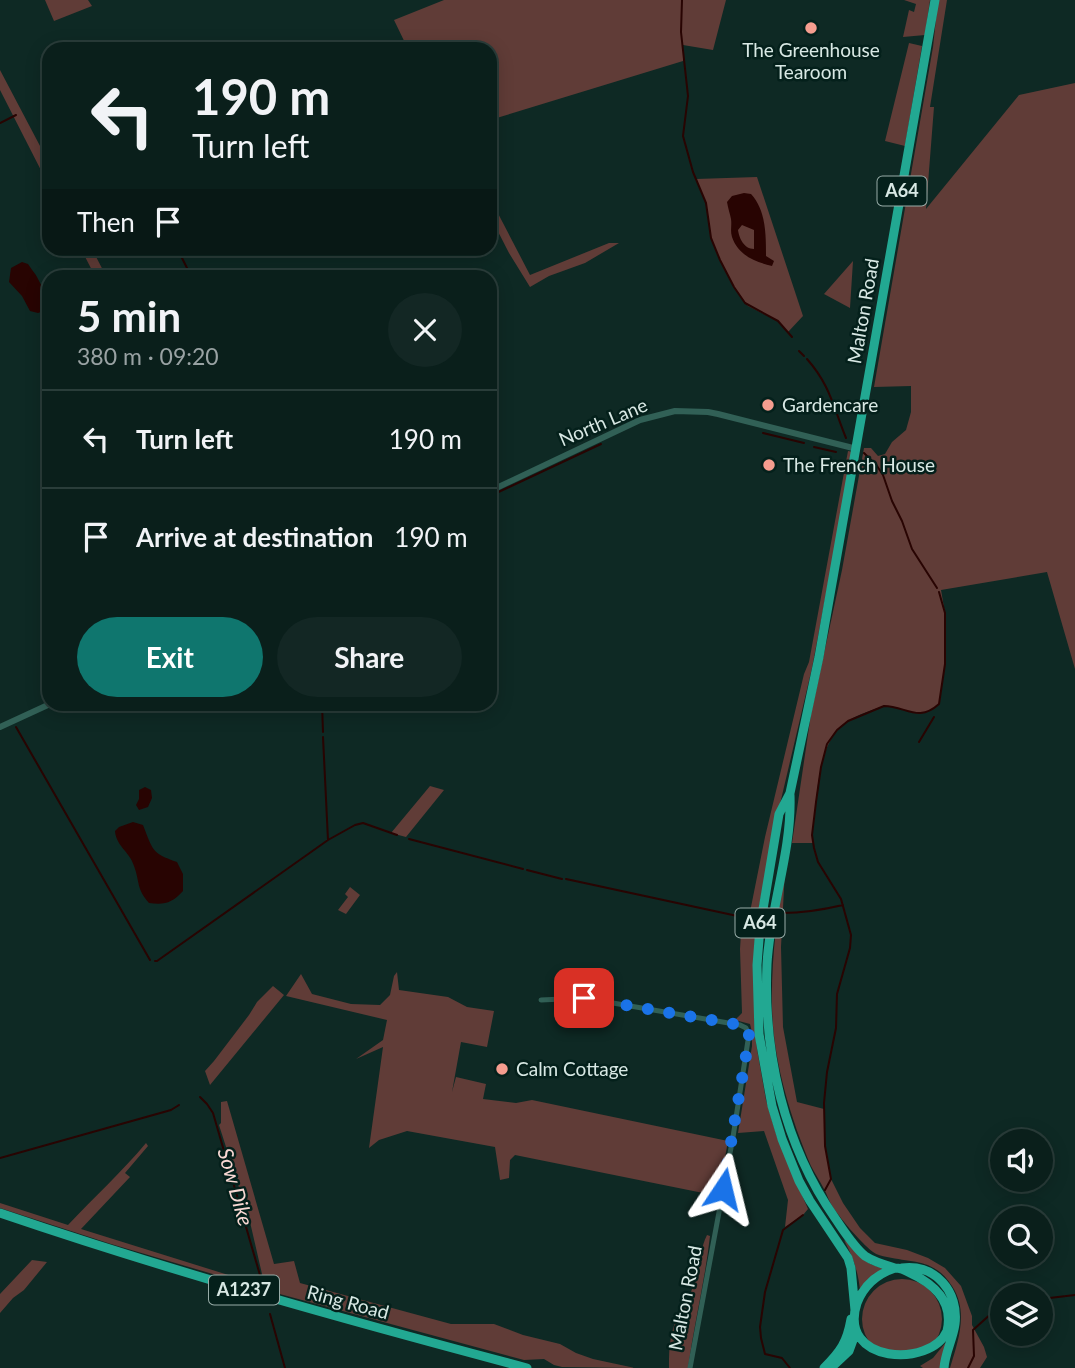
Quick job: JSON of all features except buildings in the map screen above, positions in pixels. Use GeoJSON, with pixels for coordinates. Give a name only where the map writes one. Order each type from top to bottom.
{"type":"FeatureCollection","features":[{"type":"Feature","properties":{"kind":"highway","name":"Malton Road"},"geometry":{"type":"LineString","coordinates":[[898,1268],[873,1260],[858,1248],[820,1198],[801,1159],[783,1105],[775,1070],[769,1032],[767,964],[790,817],[790,793],[819,657],[935,0]]}},
{"type":"Feature","properties":{"kind":"highway","name":"Malton Road"},"geometry":{"type":"LineString","coordinates":[[790,793],[779,814],[760,927],[757,965],[759,1034],[772,1106],[782,1139],[810,1202],[848,1258],[852,1268],[854,1297]]}},
{"type":"Feature","properties":{"kind":"highway","name":"Ring Road"},"geometry":{"type":"LineString","coordinates":[[0,1213],[294,1305],[527,1368]]}},
{"type":"Feature","properties":{"kind":"highway","name":"A64"},"geometry":{"type":"LineString","coordinates":[[898,1268],[914,1267],[930,1272],[944,1284],[953,1301],[955,1321],[944,1368]]}},
{"type":"Feature","properties":{"kind":"highway"},"geometry":{"type":"LineString","coordinates":[[887,1364],[867,1351],[861,1343],[854,1322],[855,1310],[859,1298],[877,1275],[898,1268],[929,1282],[941,1296],[948,1312],[945,1337],[925,1360]]}},
{"type":"Feature","properties":{"kind":"highway","name":"A64"},"geometry":{"type":"LineString","coordinates":[[854,1297],[855,1310]]}},
{"type":"Feature","properties":{"kind":"highway","name":"A64"},"geometry":{"type":"LineString","coordinates":[[827,1368],[843,1347],[848,1335],[854,1297]]}},
{"type":"Feature","properties":{"kind":"highway"},"geometry":{"type":"LineString","coordinates":[[827,1368],[849,1351],[856,1332]]}},
{"type":"Feature","properties":{"kind":"street","name":"North Lane"},"geometry":{"type":"LineString","coordinates":[[497,488],[639,420],[675,411],[719,414],[857,449]]}},
{"type":"Feature","properties":{"kind":"street"},"geometry":{"type":"LineString","coordinates":[[0,727],[42,708]]}},
{"type":"Feature","properties":{"kind":"street","name":"Malton Road"},"geometry":{"type":"LineString","coordinates":[[541,1000],[584,998],[740,1025],[746,1028],[749,1034],[690,1368]]}},
{"type":"Feature","properties":{"kind":"shaded area"},"geometry":{"type":"Polygon","coordinates":[[[45,0],[88,0],[92,6],[54,21],[45,0]]]}},
{"type":"Feature","properties":{"kind":"shaded area"},"geometry":{"type":"Polygon","coordinates":[[[444,0],[726,0],[713,50],[683,45],[683,61],[497,118],[497,42],[405,42],[394,20],[444,0]]]}},
{"type":"Feature","properties":{"kind":"shaded area"},"geometry":{"type":"Polygon","coordinates":[[[904,0],[930,0],[925,35],[903,37],[909,10],[914,12],[916,4],[904,0]]]}},
{"type":"Feature","properties":{"kind":"shaded area"},"geometry":{"type":"Polygon","coordinates":[[[938,0],[947,0],[930,107],[934,107],[926,209],[1019,95],[1075,83],[1075,669],[1047,572],[941,590],[945,613],[945,664],[939,704],[932,710],[918,713],[884,706],[848,721],[837,730],[829,742],[820,772],[813,843],[792,843],[811,714],[842,570],[864,448],[871,448],[878,456],[885,454],[892,442],[906,430],[911,412],[911,386],[874,387],[933,47],[938,0]]]}},
{"type":"Feature","properties":{"kind":"shaded area"},"geometry":{"type":"Polygon","coordinates":[[[909,43],[922,46],[905,146],[885,141],[909,43]]]}},
{"type":"Feature","properties":{"kind":"shaded area"},"geometry":{"type":"Polygon","coordinates":[[[0,70],[42,150],[42,172],[0,90],[0,70]]]}},
{"type":"Feature","properties":{"kind":"shaded area"},"geometry":{"type":"Polygon","coordinates":[[[757,177],[803,316],[788,332],[778,321],[748,306],[734,287],[711,238],[706,203],[696,179],[757,177]]]}},
{"type":"Feature","properties":{"kind":"shaded area"},"geometry":{"type":"Polygon","coordinates":[[[751,194],[760,207],[766,256],[774,261],[772,266],[748,257],[738,249],[731,235],[727,202],[732,196],[751,194]],[[742,225],[738,230],[741,240],[750,249],[754,249],[754,230],[742,225]]]}},
{"type":"Feature","properties":{"kind":"shaded area"},"geometry":{"type":"Polygon","coordinates":[[[497,211],[530,275],[609,243],[619,243],[585,263],[549,276],[530,287],[497,230],[497,211]]]}},
{"type":"Feature","properties":{"kind":"shaded area"},"geometry":{"type":"Polygon","coordinates":[[[85,256],[96,256],[103,270],[92,270],[85,256]]]}},
{"type":"Feature","properties":{"kind":"shaded area"},"geometry":{"type":"Polygon","coordinates":[[[853,261],[850,308],[824,294],[853,261]]]}},
{"type":"Feature","properties":{"kind":"shaded area"},"geometry":{"type":"Polygon","coordinates":[[[22,262],[28,264],[36,275],[42,286],[42,312],[30,311],[22,296],[9,282],[11,268],[22,262]]]}},
{"type":"Feature","properties":{"kind":"shaded area"},"geometry":{"type":"Polygon","coordinates":[[[848,451],[853,452],[812,668],[772,838],[756,924],[754,1016],[766,1100],[777,1137],[808,1209],[785,1227],[788,1200],[764,1131],[738,1133],[752,1046],[750,1024],[735,1020],[742,1013],[742,913],[750,912],[765,837],[809,662],[848,451]]]}},
{"type":"Feature","properties":{"kind":"shaded area"},"geometry":{"type":"Polygon","coordinates":[[[430,786],[444,790],[406,837],[391,833],[430,786]]]}},
{"type":"Feature","properties":{"kind":"shaded area"},"geometry":{"type":"Polygon","coordinates":[[[145,787],[151,790],[152,798],[148,807],[139,810],[136,805],[139,790],[145,787]]]}},
{"type":"Feature","properties":{"kind":"shaded area"},"geometry":{"type":"Polygon","coordinates":[[[133,822],[143,825],[157,853],[177,862],[183,874],[183,891],[172,901],[149,903],[140,889],[132,861],[118,841],[115,831],[133,822]]]}},
{"type":"Feature","properties":{"kind":"shaded area"},"geometry":{"type":"Polygon","coordinates":[[[785,869],[781,947],[783,1027],[797,1102],[824,1109],[825,1146],[831,1179],[860,1228],[875,1243],[928,1258],[945,1268],[961,1286],[972,1316],[972,1325],[987,1357],[980,1368],[950,1368],[959,1337],[961,1316],[957,1296],[945,1277],[931,1267],[880,1255],[868,1248],[831,1204],[803,1147],[779,1068],[773,1027],[774,955],[785,869]]]}},
{"type":"Feature","properties":{"kind":"shaded area"},"geometry":{"type":"Polygon","coordinates":[[[350,887],[360,895],[346,914],[338,910],[348,897],[345,894],[350,887]]]}},
{"type":"Feature","properties":{"kind":"shaded area"},"geometry":{"type":"Polygon","coordinates":[[[397,972],[399,990],[448,997],[467,1007],[494,1011],[487,1047],[461,1042],[452,1092],[456,1077],[486,1084],[483,1099],[516,1103],[532,1100],[728,1141],[718,1196],[515,1155],[510,1160],[509,1178],[500,1180],[495,1147],[407,1131],[379,1140],[369,1148],[383,1047],[356,1059],[383,1040],[387,1020],[286,996],[301,974],[312,994],[351,1004],[380,1005],[390,995],[397,972]]]}},
{"type":"Feature","properties":{"kind":"shaded area"},"geometry":{"type":"Polygon","coordinates":[[[273,986],[284,995],[210,1085],[205,1071],[257,1002],[273,986]]]}},
{"type":"Feature","properties":{"kind":"shaded area"},"geometry":{"type":"Polygon","coordinates":[[[227,1101],[274,1264],[294,1261],[300,1283],[451,1324],[494,1324],[523,1335],[560,1344],[593,1359],[635,1368],[562,1367],[544,1359],[524,1360],[276,1293],[265,1287],[250,1222],[219,1125],[221,1102],[227,1101]]]}},
{"type":"Feature","properties":{"kind":"shaded area"},"geometry":{"type":"Polygon","coordinates":[[[146,1143],[148,1146],[125,1173],[130,1177],[81,1229],[254,1283],[250,1285],[111,1244],[0,1208],[0,1203],[68,1225],[146,1143]]]}},
{"type":"Feature","properties":{"kind":"shaded area"},"geometry":{"type":"Polygon","coordinates":[[[707,1235],[710,1236],[708,1253],[688,1368],[669,1368],[673,1329],[694,1284],[707,1235]]]}},
{"type":"Feature","properties":{"kind":"shaded area"},"geometry":{"type":"Polygon","coordinates":[[[844,1240],[866,1261],[883,1268],[860,1290],[855,1264],[844,1240]]]}},
{"type":"Feature","properties":{"kind":"shaded area"},"geometry":{"type":"Polygon","coordinates":[[[32,1260],[47,1262],[0,1313],[0,1294],[32,1260]]]}},
{"type":"Feature","properties":{"kind":"shaded area"},"geometry":{"type":"Polygon","coordinates":[[[902,1279],[917,1282],[930,1291],[939,1304],[942,1319],[939,1334],[930,1347],[917,1356],[902,1359],[887,1356],[874,1347],[865,1334],[862,1319],[865,1304],[874,1291],[887,1282],[902,1279]]]}},
{"type":"Feature","properties":{"kind":"shaded area"},"geometry":{"type":"Polygon","coordinates":[[[946,1342],[941,1368],[920,1366],[933,1358],[946,1342]]]}},
{"type":"Feature","properties":{"kind":"waterway"},"geometry":{"type":"LineString","coordinates":[[682,0],[681,32],[688,96],[683,136],[693,172],[706,203],[711,238],[734,287],[745,303],[778,321],[792,337]]}},
{"type":"Feature","properties":{"kind":"waterway"},"geometry":{"type":"LineString","coordinates":[[0,123],[16,115]]}},
{"type":"Feature","properties":{"kind":"waterway"},"geometry":{"type":"LineString","coordinates":[[181,256],[188,270]]}},
{"type":"Feature","properties":{"kind":"waterway"},"geometry":{"type":"LineString","coordinates":[[799,351],[804,356]]}},
{"type":"Feature","properties":{"kind":"waterway"},"geometry":{"type":"LineString","coordinates":[[807,359],[826,387],[846,438]]}},
{"type":"Feature","properties":{"kind":"waterway"},"geometry":{"type":"LineString","coordinates":[[763,433],[804,443]]}},
{"type":"Feature","properties":{"kind":"waterway"},"geometry":{"type":"LineString","coordinates":[[497,493],[601,444]]}},
{"type":"Feature","properties":{"kind":"waterway"},"geometry":{"type":"LineString","coordinates":[[814,447],[836,452]]}},
{"type":"Feature","properties":{"kind":"waterway"},"geometry":{"type":"LineString","coordinates":[[864,453],[883,475],[912,549],[937,588]]}},
{"type":"Feature","properties":{"kind":"waterway"},"geometry":{"type":"LineString","coordinates":[[825,1190],[831,1179],[825,1146],[824,1103],[827,1072],[836,1028],[837,994],[851,935],[841,899],[818,862],[814,848],[812,835],[821,767],[827,744],[848,721],[884,706],[918,713],[932,710],[939,704],[945,664],[945,613],[939,592]]}},
{"type":"Feature","properties":{"kind":"waterway"},"geometry":{"type":"LineString","coordinates":[[322,711],[323,732]]}},
{"type":"Feature","properties":{"kind":"waterway"},"geometry":{"type":"LineString","coordinates":[[919,742],[934,717]]}},
{"type":"Feature","properties":{"kind":"waterway"},"geometry":{"type":"LineString","coordinates":[[16,727],[150,960]]}},
{"type":"Feature","properties":{"kind":"waterway"},"geometry":{"type":"LineString","coordinates":[[323,737],[328,840]]}},
{"type":"Feature","properties":{"kind":"waterway"},"geometry":{"type":"LineString","coordinates":[[155,961],[328,840],[355,825],[363,823],[397,835]]}},
{"type":"Feature","properties":{"kind":"waterway"},"geometry":{"type":"LineString","coordinates":[[409,839],[523,869]]}},
{"type":"Feature","properties":{"kind":"waterway"},"geometry":{"type":"LineString","coordinates":[[527,870],[562,879]]}},
{"type":"Feature","properties":{"kind":"waterway"},"geometry":{"type":"LineString","coordinates":[[566,879],[742,917]]}},
{"type":"Feature","properties":{"kind":"waterway"},"geometry":{"type":"LineString","coordinates":[[782,913],[843,905]]}},
{"type":"Feature","properties":{"kind":"waterway","name":"Sow Dike"},"geometry":{"type":"LineString","coordinates":[[200,1097],[213,1113],[262,1282]]}},
{"type":"Feature","properties":{"kind":"waterway","name":"Sow Dike"},"geometry":{"type":"LineString","coordinates":[[0,1158],[171,1110],[179,1105]]}},
{"type":"Feature","properties":{"kind":"waterway"},"geometry":{"type":"LineString","coordinates":[[790,1368],[782,1358],[765,1354],[760,1327],[765,1292],[783,1230],[803,1215]]}},
{"type":"Feature","properties":{"kind":"waterway"},"geometry":{"type":"LineString","coordinates":[[1053,1298],[1075,1295]]}},
{"type":"Feature","properties":{"kind":"waterway","name":"Sow Dike"},"geometry":{"type":"LineString","coordinates":[[270,1314],[285,1368]]}},
{"type":"Feature","properties":{"kind":"waterway"},"geometry":{"type":"LineString","coordinates":[[968,1368],[974,1356],[973,1330],[990,1315]]}},
{"type":"Feature","properties":{"kind":"place","name":"The Greenhouse Tearoom"},"geometry":{"type":"Point","coordinates":[811,28]}},
{"type":"Feature","properties":{"kind":"place","name":"Gardencare"},"geometry":{"type":"Point","coordinates":[768,405]}},
{"type":"Feature","properties":{"kind":"place","name":"The French House"},"geometry":{"type":"Point","coordinates":[769,465]}},
{"type":"Feature","properties":{"kind":"place","name":"Calm Cottage"},"geometry":{"type":"Point","coordinates":[502,1069]}},
{"type":"Feature","properties":{"kind":"route"},"geometry":{"type":"LineString","coordinates":[[584,998],[746,1028],[749,1034],[748,1044],[723,1189]]}}]}
